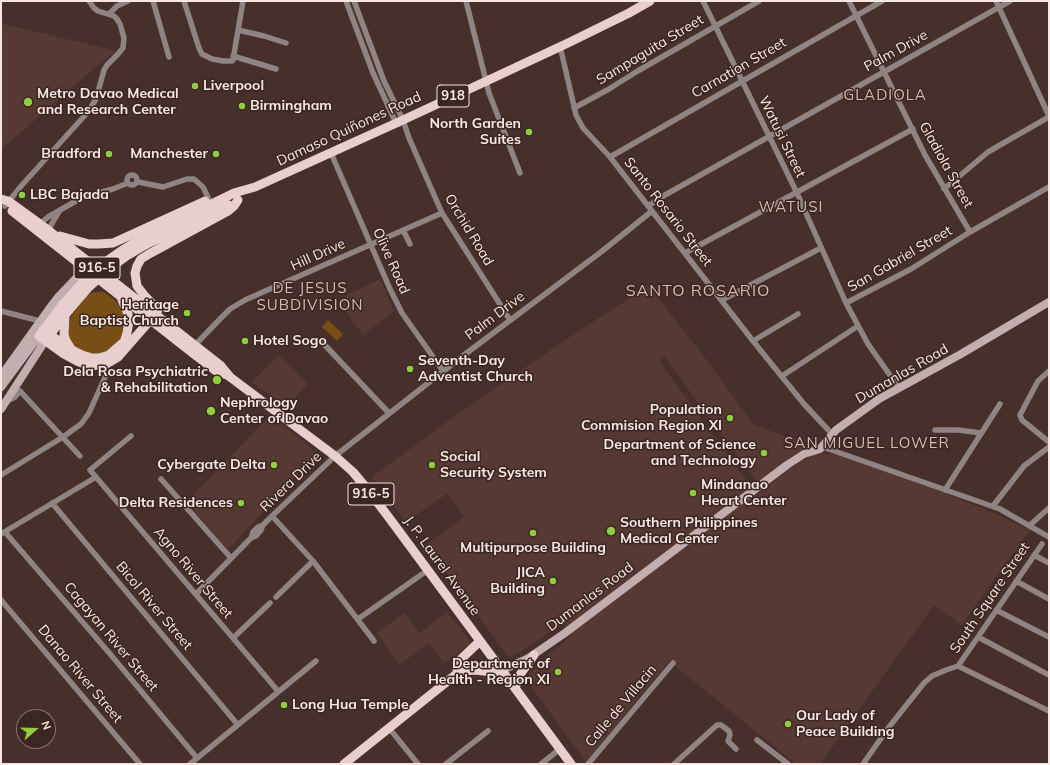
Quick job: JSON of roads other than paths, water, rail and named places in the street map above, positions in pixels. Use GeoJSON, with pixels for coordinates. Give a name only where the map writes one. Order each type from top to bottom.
{"type":"FeatureCollection","features":[{"type":"Feature","properties":{"kind":"main road","name":"Damaso Quiñones Road"},"geometry":{"type":"LineString","coordinates":[[44,336],[65,309],[83,282],[104,263],[124,249],[144,242],[212,205],[236,197],[331,152],[401,123],[560,46],[638,4],[650,1]]}},
{"type":"Feature","properties":{"kind":"main road"},"geometry":{"type":"LineString","coordinates":[[51,232],[89,244],[108,244],[212,205],[221,193],[236,197],[234,206],[228,211],[149,254],[141,259],[137,266],[135,277],[139,289],[184,337]]}},
{"type":"Feature","properties":{"kind":"main road","name":"J. P. Laurel Avenue"},"geometry":{"type":"LineString","coordinates":[[4,201],[51,232],[151,316],[166,332],[216,371],[230,377]]}},
{"type":"Feature","properties":{"kind":"main road","name":"J. P. Laurel Avenue"},"geometry":{"type":"LineString","coordinates":[[4,201],[121,298],[184,337],[220,365],[230,377],[335,456],[353,472],[428,570],[571,764]]}},
{"type":"Feature","properties":{"kind":"main road"},"geometry":{"type":"LineString","coordinates":[[1,375],[59,296],[85,269]]}},
{"type":"Feature","properties":{"kind":"main road"},"geometry":{"type":"LineString","coordinates":[[121,298],[126,307],[129,321],[124,343]]}},
{"type":"Feature","properties":{"kind":"main road","name":"Dumanlas Road"},"geometry":{"type":"LineString","coordinates":[[502,670],[534,655],[565,633],[787,465],[804,454],[823,447],[832,434],[879,399],[961,354],[1049,302]]}},
{"type":"Feature","properties":{"kind":"main road"},"geometry":{"type":"LineString","coordinates":[[65,309],[64,335],[68,346],[72,350]]}},
{"type":"Feature","properties":{"kind":"main road"},"geometry":{"type":"LineString","coordinates":[[44,336],[79,362],[91,366],[99,366],[118,357],[139,333],[151,316]]}},
{"type":"Feature","properties":{"kind":"main road"},"geometry":{"type":"LineString","coordinates":[[44,336],[87,357],[99,358],[114,352],[151,316]]}},
{"type":"Feature","properties":{"kind":"main road"},"geometry":{"type":"LineString","coordinates":[[139,333],[151,330],[166,332]]}},
{"type":"Feature","properties":{"kind":"main road","name":"918"},"geometry":{"type":"LineString","coordinates":[[1,387],[44,336]]}},
{"type":"Feature","properties":{"kind":"main road","name":"918"},"geometry":{"type":"LineString","coordinates":[[1,410],[44,336]]}},
{"type":"Feature","properties":{"kind":"main road"},"geometry":{"type":"LineString","coordinates":[[456,674],[457,666],[460,660],[480,641]]}},
{"type":"Feature","properties":{"kind":"main road"},"geometry":{"type":"LineString","coordinates":[[515,688],[519,676],[534,655]]}},
{"type":"Feature","properties":{"kind":"main road"},"geometry":{"type":"LineString","coordinates":[[344,764],[456,674],[474,670],[493,672],[502,670]]}},
{"type":"Feature","properties":{"kind":"street"},"geometry":{"type":"LineString","coordinates":[[4,201],[87,113],[96,99],[104,70],[118,54],[124,44],[120,24],[114,16],[98,11],[89,1]]}},
{"type":"Feature","properties":{"kind":"street"},"geometry":{"type":"LineString","coordinates":[[109,14],[116,6],[128,1]]}},
{"type":"Feature","properties":{"kind":"street"},"geometry":{"type":"LineString","coordinates":[[153,1],[169,57]]}},
{"type":"Feature","properties":{"kind":"street"},"geometry":{"type":"LineString","coordinates":[[184,1],[202,54],[207,57],[223,61],[232,61],[243,1]]}},
{"type":"Feature","properties":{"kind":"street"},"geometry":{"type":"LineString","coordinates":[[346,1],[373,73],[401,123]]}},
{"type":"Feature","properties":{"kind":"street"},"geometry":{"type":"LineString","coordinates":[[354,1],[401,123]]}},
{"type":"Feature","properties":{"kind":"street"},"geometry":{"type":"LineString","coordinates":[[466,1],[486,81],[496,113],[520,173]]}},
{"type":"Feature","properties":{"kind":"street","name":"Watusi Street"},"geometry":{"type":"LineString","coordinates":[[703,1],[797,194],[846,303],[868,344],[899,388]]}},
{"type":"Feature","properties":{"kind":"street","name":"Sampaguita Street"},"geometry":{"type":"LineString","coordinates":[[574,108],[609,89],[715,25],[759,1]]}},
{"type":"Feature","properties":{"kind":"street","name":"Gladiola Street"},"geometry":{"type":"LineString","coordinates":[[849,1],[912,129],[944,189],[970,232]]}},
{"type":"Feature","properties":{"kind":"street","name":"Carnation Street"},"geometry":{"type":"LineString","coordinates":[[610,157],[882,1]]}},
{"type":"Feature","properties":{"kind":"street"},"geometry":{"type":"LineString","coordinates":[[944,189],[988,152],[1049,117],[996,1]]}},
{"type":"Feature","properties":{"kind":"street","name":"Palm Drive"},"geometry":{"type":"LineString","coordinates":[[335,456],[442,371],[601,252],[665,195],[1010,1]]}},
{"type":"Feature","properties":{"kind":"street"},"geometry":{"type":"LineString","coordinates":[[355,27],[363,24]]}},
{"type":"Feature","properties":{"kind":"street"},"geometry":{"type":"LineString","coordinates":[[238,30],[286,43]]}},
{"type":"Feature","properties":{"kind":"street","name":"Santo Rosario Street"},"geometry":{"type":"LineString","coordinates":[[560,46],[574,108],[578,120],[583,128],[610,157],[753,340],[808,408],[832,434]]}},
{"type":"Feature","properties":{"kind":"street"},"geometry":{"type":"LineString","coordinates":[[233,56],[276,69]]}},
{"type":"Feature","properties":{"kind":"street","name":"Orchid Road"},"geometry":{"type":"LineString","coordinates":[[401,123],[442,213],[510,320]]}},
{"type":"Feature","properties":{"kind":"street"},"geometry":{"type":"LineString","coordinates":[[685,253],[797,194],[912,129]]}},
{"type":"Feature","properties":{"kind":"street","name":"Olive Road"},"geometry":{"type":"LineString","coordinates":[[331,152],[402,313],[442,371]]}},
{"type":"Feature","properties":{"kind":"street"},"geometry":{"type":"LineString","coordinates":[[40,224],[48,217],[83,197],[113,189],[128,183],[133,186],[138,182],[163,187],[191,178],[200,184],[212,205]]}},
{"type":"Feature","properties":{"kind":"street","name":"San Gabriel Street"},"geometry":{"type":"LineString","coordinates":[[846,303],[911,269],[970,232],[1049,186]]}},
{"type":"Feature","properties":{"kind":"street"},"geometry":{"type":"LineString","coordinates":[[51,232],[60,210]]}},
{"type":"Feature","properties":{"kind":"street","name":"Hill Drive"},"geometry":{"type":"LineString","coordinates":[[194,346],[221,318],[238,304],[442,213]]}},
{"type":"Feature","properties":{"kind":"street"},"geometry":{"type":"LineString","coordinates":[[403,230],[410,244]]}},
{"type":"Feature","properties":{"kind":"street"},"geometry":{"type":"LineString","coordinates":[[722,300],[821,248]]}},
{"type":"Feature","properties":{"kind":"street"},"geometry":{"type":"LineString","coordinates":[[1,311],[40,321]]}},
{"type":"Feature","properties":{"kind":"street"},"geometry":{"type":"LineString","coordinates":[[753,340],[798,314]]}},
{"type":"Feature","properties":{"kind":"street"},"geometry":{"type":"LineString","coordinates":[[782,376],[858,326]]}},
{"type":"Feature","properties":{"kind":"street"},"geometry":{"type":"LineString","coordinates":[[322,342],[389,413]]}},
{"type":"Feature","properties":{"kind":"street"},"geometry":{"type":"LineString","coordinates":[[1049,371],[1038,381],[1020,415],[1022,420],[1049,442]]}},
{"type":"Feature","properties":{"kind":"street"},"geometry":{"type":"LineString","coordinates":[[1,475],[76,428],[85,418],[106,375]]}},
{"type":"Feature","properties":{"kind":"street"},"geometry":{"type":"LineString","coordinates":[[7,401],[20,392],[80,456]]}},
{"type":"Feature","properties":{"kind":"street"},"geometry":{"type":"LineString","coordinates":[[945,490],[1000,404]]}},
{"type":"Feature","properties":{"kind":"street"},"geometry":{"type":"LineString","coordinates":[[936,430],[958,430],[981,433]]}},
{"type":"Feature","properties":{"kind":"street","name":"Agno River Street"},"geometry":{"type":"LineString","coordinates":[[131,436],[90,470],[278,691]]}},
{"type":"Feature","properties":{"kind":"street"},"geometry":{"type":"LineString","coordinates":[[993,506],[1024,466],[1049,446]]}},
{"type":"Feature","properties":{"kind":"street"},"geometry":{"type":"LineString","coordinates":[[823,447],[993,506],[1007,512],[1049,537]]}},
{"type":"Feature","properties":{"kind":"street","name":"Rivera Drive"},"geometry":{"type":"LineString","coordinates":[[196,594],[251,538],[253,532],[258,527],[263,525],[335,456]]}},
{"type":"Feature","properties":{"kind":"street"},"geometry":{"type":"LineString","coordinates":[[3,533],[96,477]]}},
{"type":"Feature","properties":{"kind":"street"},"geometry":{"type":"LineString","coordinates":[[161,479],[231,558]]}},
{"type":"Feature","properties":{"kind":"street","name":"Bicol River Street"},"geometry":{"type":"LineString","coordinates":[[52,503],[238,725]]}},
{"type":"Feature","properties":{"kind":"street"},"geometry":{"type":"LineString","coordinates":[[1029,526],[1049,508]]}},
{"type":"Feature","properties":{"kind":"street"},"geometry":{"type":"LineString","coordinates":[[272,516],[313,561],[374,641]]}},
{"type":"Feature","properties":{"kind":"street","name":"Cagayan River Street"},"geometry":{"type":"LineString","coordinates":[[3,533],[111,655],[197,758]]}},
{"type":"Feature","properties":{"kind":"street","name":"South Square Street"},"geometry":{"type":"LineString","coordinates":[[958,666],[1042,544]]}},
{"type":"Feature","properties":{"kind":"street"},"geometry":{"type":"LineString","coordinates":[[1034,555],[1049,562]]}},
{"type":"Feature","properties":{"kind":"street"},"geometry":{"type":"LineString","coordinates":[[276,597],[313,561]]}},
{"type":"Feature","properties":{"kind":"street"},"geometry":{"type":"LineString","coordinates":[[358,620],[428,570]]}},
{"type":"Feature","properties":{"kind":"street"},"geometry":{"type":"LineString","coordinates":[[1016,581],[1049,599]]}},
{"type":"Feature","properties":{"kind":"street","name":"Danao River Street"},"geometry":{"type":"LineString","coordinates":[[1,600],[140,764]]}},
{"type":"Feature","properties":{"kind":"street"},"geometry":{"type":"LineString","coordinates":[[233,638],[270,603]]}},
{"type":"Feature","properties":{"kind":"street"},"geometry":{"type":"LineString","coordinates":[[996,610],[1049,637]]}},
{"type":"Feature","properties":{"kind":"street"},"geometry":{"type":"LineString","coordinates":[[978,637],[1049,675]]}},
{"type":"Feature","properties":{"kind":"street"},"geometry":{"type":"LineString","coordinates":[[190,764],[316,661]]}},
{"type":"Feature","properties":{"kind":"street","name":"Calle de Villacin"},"geometry":{"type":"LineString","coordinates":[[588,764],[673,663]]}},
{"type":"Feature","properties":{"kind":"street"},"geometry":{"type":"LineString","coordinates":[[863,764],[889,727],[924,684],[932,676],[958,666],[1049,711]]}},
{"type":"Feature","properties":{"kind":"street"},"geometry":{"type":"LineString","coordinates":[[674,764],[717,725],[721,725],[729,731],[730,735],[728,741],[736,748]]}},
{"type":"Feature","properties":{"kind":"street"},"geometry":{"type":"LineString","coordinates":[[389,728],[418,764]]}},
{"type":"Feature","properties":{"kind":"street"},"geometry":{"type":"LineString","coordinates":[[446,764],[488,731]]}},
{"type":"Feature","properties":{"kind":"street"},"geometry":{"type":"LineString","coordinates":[[757,740],[788,764]]}},
{"type":"Feature","properties":{"kind":"street"},"geometry":{"type":"LineString","coordinates":[[541,764],[560,749]]}},
{"type":"Feature","properties":{"kind":"place","name":"Liverpool"},"geometry":{"type":"Point","coordinates":[195,86]}},
{"type":"Feature","properties":{"kind":"place","name":"Metro Davao Medical and Research Center"},"geometry":{"type":"Point","coordinates":[28,102]}},
{"type":"Feature","properties":{"kind":"place","name":"Birmingham"},"geometry":{"type":"Point","coordinates":[242,106]}},
{"type":"Feature","properties":{"kind":"place","name":"North Garden Suites"},"geometry":{"type":"Point","coordinates":[529,132]}},
{"type":"Feature","properties":{"kind":"place","name":"Bradford"},"geometry":{"type":"Point","coordinates":[109,154]}},
{"type":"Feature","properties":{"kind":"place","name":"Manchester"},"geometry":{"type":"Point","coordinates":[216,154]}},
{"type":"Feature","properties":{"kind":"place","name":"LBC Bajada"},"geometry":{"type":"Point","coordinates":[22,195]}},
{"type":"Feature","properties":{"kind":"place","name":"Heritage Baptist Church"},"geometry":{"type":"Point","coordinates":[187,313]}},
{"type":"Feature","properties":{"kind":"place","name":"Hotel Sogo"},"geometry":{"type":"Point","coordinates":[245,341]}},
{"type":"Feature","properties":{"kind":"place","name":"Seventh-Day Adventist Church"},"geometry":{"type":"Point","coordinates":[410,369]}},
{"type":"Feature","properties":{"kind":"place","name":"Dela Rosa Psychiatric & Rehabilitation"},"geometry":{"type":"Point","coordinates":[217,380]}},
{"type":"Feature","properties":{"kind":"place","name":"Nephrology Center of Davao"},"geometry":{"type":"Point","coordinates":[211,411]}},
{"type":"Feature","properties":{"kind":"place","name":"Population Commision Region XI"},"geometry":{"type":"Point","coordinates":[730,418]}},
{"type":"Feature","properties":{"kind":"place","name":"Department of Science and Technology"},"geometry":{"type":"Point","coordinates":[764,453]}},
{"type":"Feature","properties":{"kind":"place","name":"Cybergate Delta"},"geometry":{"type":"Point","coordinates":[274,465]}},
{"type":"Feature","properties":{"kind":"place","name":"Social Security System"},"geometry":{"type":"Point","coordinates":[432,465]}},
{"type":"Feature","properties":{"kind":"place","name":"Mindanao Heart Center"},"geometry":{"type":"Point","coordinates":[693,493]}},
{"type":"Feature","properties":{"kind":"place","name":"Delta Residences"},"geometry":{"type":"Point","coordinates":[241,503]}},
{"type":"Feature","properties":{"kind":"place","name":"Southern Philippines Medical Center"},"geometry":{"type":"Point","coordinates":[611,531]}},
{"type":"Feature","properties":{"kind":"place","name":"Multipurpose Building"},"geometry":{"type":"Point","coordinates":[533,533]}},
{"type":"Feature","properties":{"kind":"place","name":"JICA Building"},"geometry":{"type":"Point","coordinates":[553,581]}},
{"type":"Feature","properties":{"kind":"place","name":"Department of Health - Region XI"},"geometry":{"type":"Point","coordinates":[558,672]}},
{"type":"Feature","properties":{"kind":"place","name":"Long Hua Temple"},"geometry":{"type":"Point","coordinates":[284,705]}},
{"type":"Feature","properties":{"kind":"place","name":"Our Lady of Peace Building"},"geometry":{"type":"Point","coordinates":[788,724]}},
{"type":"Feature","properties":{"kind":"district","name":"GLADIOLA"},"geometry":{"type":"Point","coordinates":[885,95]}},
{"type":"Feature","properties":{"kind":"district","name":"WATUSI"},"geometry":{"type":"Point","coordinates":[791,207]}},
{"type":"Feature","properties":{"kind":"district","name":"SANTO ROSARIO"},"geometry":{"type":"Point","coordinates":[698,291]}},
{"type":"Feature","properties":{"kind":"district","name":"DE JESUS SUBDIVISION"},"geometry":{"type":"Point","coordinates":[310,296]}},
{"type":"Feature","properties":{"kind":"district","name":"SAN MIGUEL LOWER"},"geometry":{"type":"Point","coordinates":[867,443]}}]}
